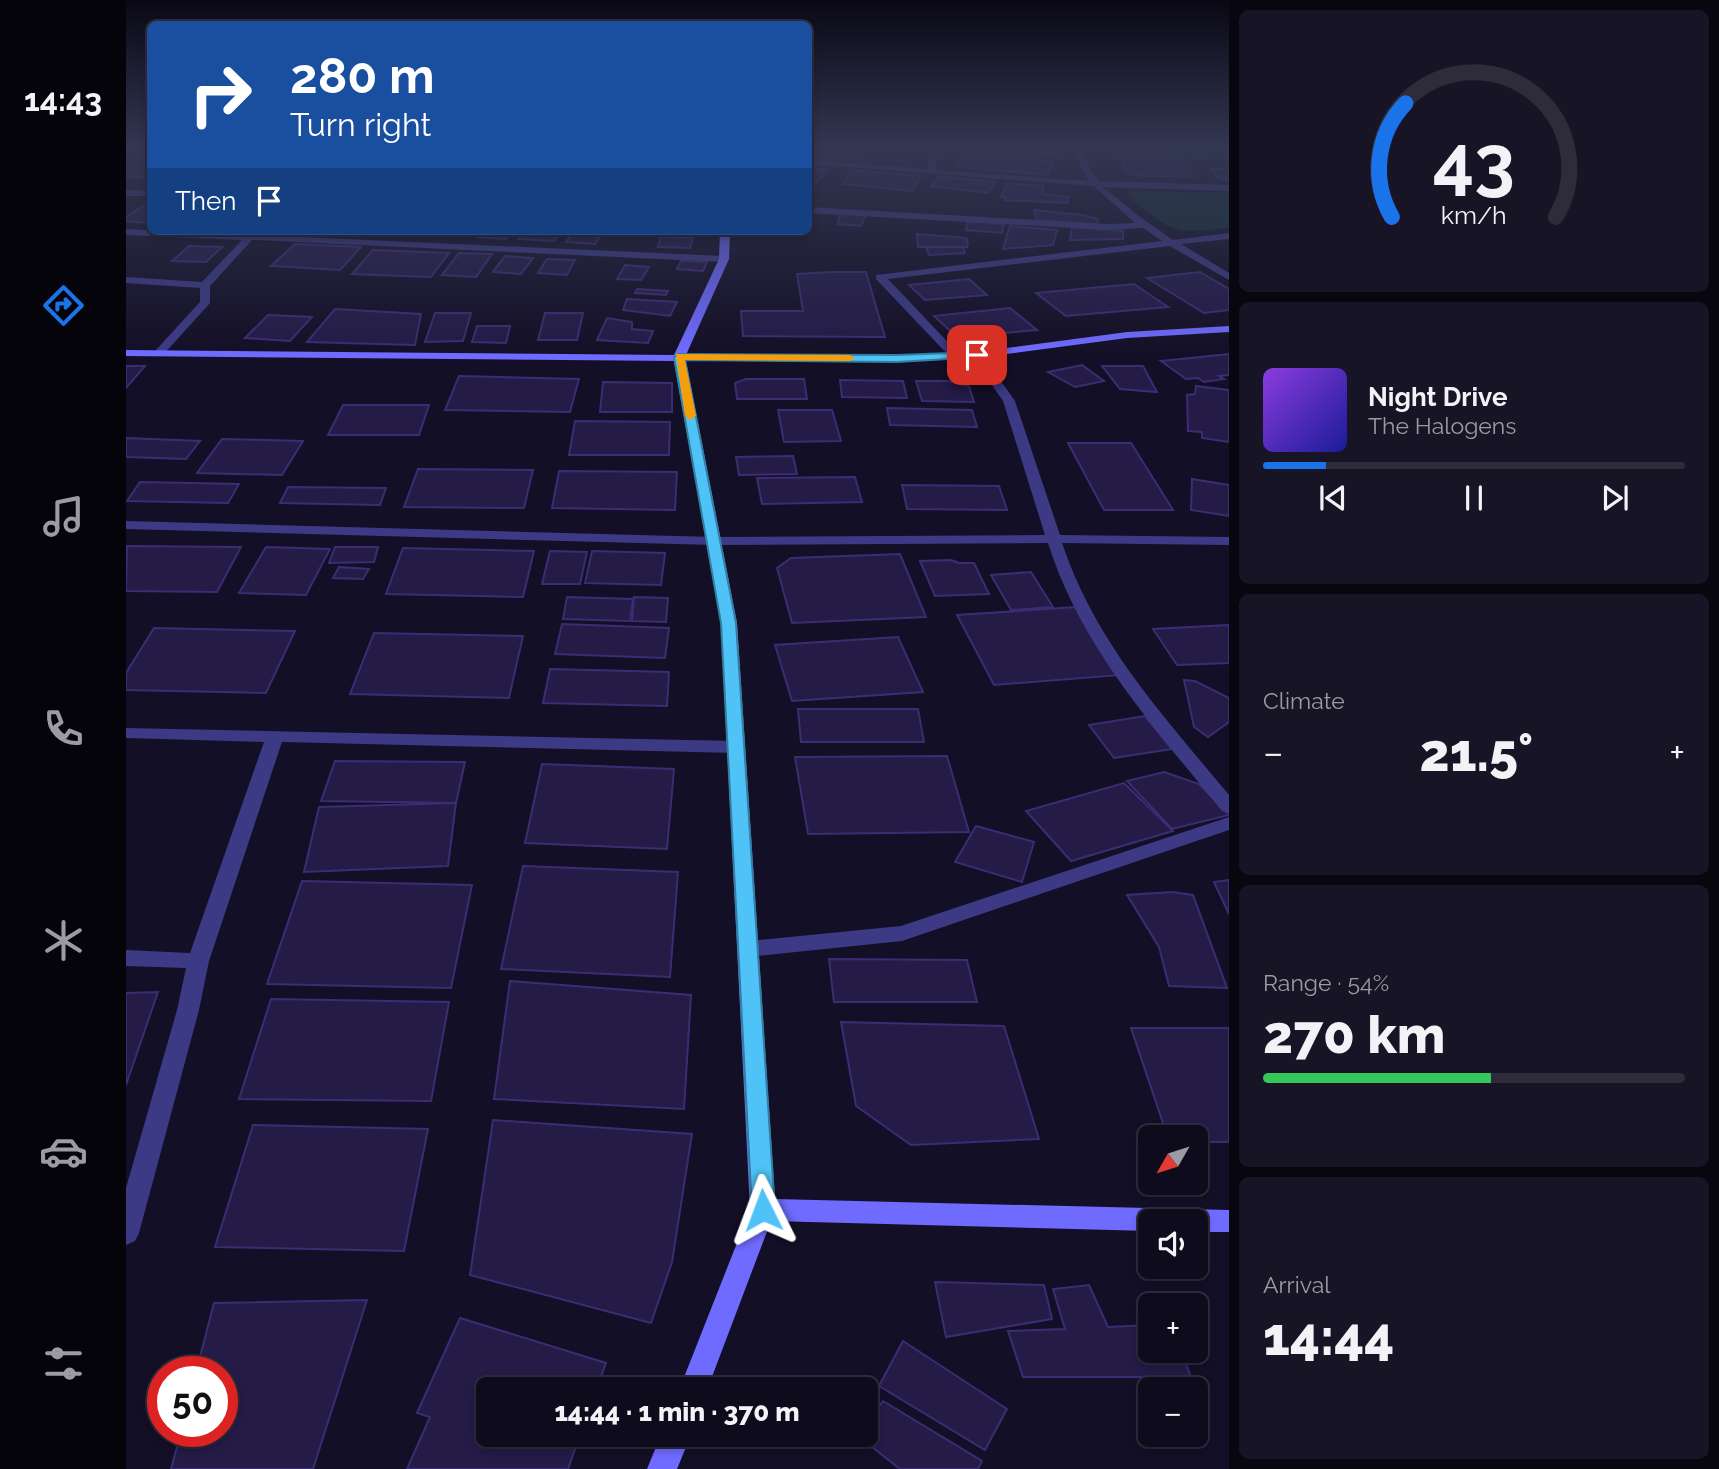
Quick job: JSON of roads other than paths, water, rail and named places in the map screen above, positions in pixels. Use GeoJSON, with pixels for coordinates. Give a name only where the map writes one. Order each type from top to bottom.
{"type":"FeatureCollection","features":[{"type":"Feature","properties":{"kind":"main road"},"geometry":{"type":"LineString","coordinates":[[698,1377],[763,1210],[729,623],[679,357],[724,260],[725,235]]}},
{"type":"Feature","properties":{"kind":"main road"},"geometry":{"type":"LineString","coordinates":[[126,353],[897,359],[977,355],[1127,335],[1229,329]]}},
{"type":"Feature","properties":{"kind":"main road"},"geometry":{"type":"LineString","coordinates":[[763,1210],[1229,1221]]}},
{"type":"Feature","properties":{"kind":"main road"},"geometry":{"type":"LineString","coordinates":[[662,1469],[671,1447]]}},
{"type":"Feature","properties":{"kind":"street"},"geometry":{"type":"LineString","coordinates":[[906,216],[1108,227],[1146,225]]}},
{"type":"Feature","properties":{"kind":"street"},"geometry":{"type":"LineString","coordinates":[[1135,216],[1169,242],[1229,277]]}},
{"type":"Feature","properties":{"kind":"street"},"geometry":{"type":"LineString","coordinates":[[126,232],[147,232]]}},
{"type":"Feature","properties":{"kind":"street"},"geometry":{"type":"LineString","coordinates":[[159,352],[205,303],[205,285],[252,235]]}},
{"type":"Feature","properties":{"kind":"street"},"geometry":{"type":"LineString","coordinates":[[271,235],[724,260]]}},
{"type":"Feature","properties":{"kind":"street"},"geometry":{"type":"LineString","coordinates":[[955,356],[880,276],[1229,236]]}},
{"type":"Feature","properties":{"kind":"street"},"geometry":{"type":"LineString","coordinates":[[126,281],[205,285]]}},
{"type":"Feature","properties":{"kind":"street"},"geometry":{"type":"LineString","coordinates":[[977,355],[1009,401],[1053,539],[1088,620],[1121,675],[1229,807]]}},
{"type":"Feature","properties":{"kind":"street"},"geometry":{"type":"LineString","coordinates":[[126,525],[714,541],[1229,541]]}},
{"type":"Feature","properties":{"kind":"street"},"geometry":{"type":"LineString","coordinates":[[126,733],[736,747]]}},
{"type":"Feature","properties":{"kind":"street"},"geometry":{"type":"LineString","coordinates":[[126,1233],[188,1010],[198,961],[275,736]]}},
{"type":"Feature","properties":{"kind":"street"},"geometry":{"type":"LineString","coordinates":[[748,949],[902,933],[1229,823]]}},
{"type":"Feature","properties":{"kind":"street"},"geometry":{"type":"LineString","coordinates":[[126,958],[198,961]]}}]}
